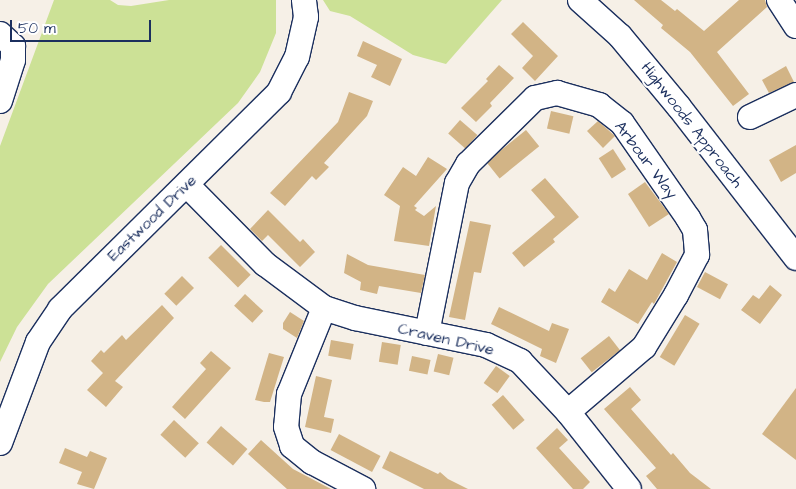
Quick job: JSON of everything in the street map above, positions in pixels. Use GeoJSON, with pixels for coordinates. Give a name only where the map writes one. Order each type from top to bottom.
{"type":"FeatureCollection","features":[{"type":"Feature","properties":{"kind":"street","name":"Eastwood Drive"},"geometry":{"type":"LineString","coordinates":[[1,440],[38,342],[60,309],[279,92],[297,57],[306,17],[304,0]]}},
{"type":"Feature","properties":{"kind":"street","name":"Highwoods Approach"},"geometry":{"type":"LineString","coordinates":[[580,0],[620,36],[796,258]]}},
{"type":"Feature","properties":{"kind":"street"},"geometry":{"type":"LineString","coordinates":[[779,0],[796,26]]}},
{"type":"Feature","properties":{"kind":"street"},"geometry":{"type":"LineString","coordinates":[[0,34],[13,46],[13,60],[0,101]]}},
{"type":"Feature","properties":{"kind":"street","name":"Arbour Way"},"geometry":{"type":"LineString","coordinates":[[427,333],[457,183],[468,164],[535,98],[557,93],[599,105],[622,123],[688,218],[695,230],[697,255],[676,295],[644,348],[568,412]]}},
{"type":"Feature","properties":{"kind":"street"},"geometry":{"type":"LineString","coordinates":[[750,117],[796,95]]}},
{"type":"Feature","properties":{"kind":"street","name":"Craven Drive"},"geometry":{"type":"LineString","coordinates":[[187,185],[265,264],[324,308],[355,318],[486,345],[520,361],[568,412],[629,489]]}},
{"type":"Feature","properties":{"kind":"street"},"geometry":{"type":"LineString","coordinates":[[324,308],[289,394],[286,427],[292,446],[312,462],[363,489]]}},
{"type":"Feature","properties":{"kind":"green space"},"geometry":{"type":"Polygon","coordinates":[[[54,0],[110,0],[118,5],[131,6],[169,0],[276,0],[276,33],[260,72],[238,103],[48,284],[17,327],[0,362],[0,146],[54,0]]]}},
{"type":"Feature","properties":{"kind":"green space"},"geometry":{"type":"Polygon","coordinates":[[[323,0],[502,0],[446,64],[413,55],[350,16],[330,11],[323,0]]]}},
{"type":"Feature","properties":{"kind":"building"},"geometry":{"type":"Polygon","coordinates":[[[634,0],[661,0],[675,11],[677,9],[704,31],[739,0],[765,0],[767,7],[717,52],[749,94],[733,106],[690,52],[661,28],[663,25],[634,0]]]}},
{"type":"Feature","properties":{"kind":"building"},"geometry":{"type":"Polygon","coordinates":[[[523,22],[558,56],[535,81],[522,68],[533,56],[511,34],[523,22]]]}},
{"type":"Feature","properties":{"kind":"building"},"geometry":{"type":"Polygon","coordinates":[[[363,41],[402,59],[390,86],[371,77],[377,65],[357,56],[363,41]]]}},
{"type":"Feature","properties":{"kind":"building"},"geometry":{"type":"Polygon","coordinates":[[[499,65],[514,78],[490,103],[492,106],[476,122],[461,108],[488,81],[486,79],[499,65]]]}},
{"type":"Feature","properties":{"kind":"building"},"geometry":{"type":"Polygon","coordinates":[[[786,66],[794,82],[769,93],[762,80],[786,66]]]}},
{"type":"Feature","properties":{"kind":"building"},"geometry":{"type":"Polygon","coordinates":[[[349,92],[373,101],[367,116],[324,163],[329,167],[316,180],[312,176],[285,206],[270,193],[338,122],[349,92]]]}},
{"type":"Feature","properties":{"kind":"building"},"geometry":{"type":"Polygon","coordinates":[[[551,111],[573,116],[569,134],[547,129],[551,111]]]}},
{"type":"Feature","properties":{"kind":"building"},"geometry":{"type":"Polygon","coordinates":[[[460,120],[477,135],[466,149],[448,134],[460,120]]]}},
{"type":"Feature","properties":{"kind":"building"},"geometry":{"type":"Polygon","coordinates":[[[598,121],[615,136],[603,148],[587,131],[598,121]]]}},
{"type":"Feature","properties":{"kind":"building"},"geometry":{"type":"Polygon","coordinates":[[[526,130],[539,146],[500,178],[486,162],[526,130]]]}},
{"type":"Feature","properties":{"kind":"building"},"geometry":{"type":"Polygon","coordinates":[[[796,145],[796,173],[781,182],[769,160],[796,145]]]}},
{"type":"Feature","properties":{"kind":"building"},"geometry":{"type":"Polygon","coordinates":[[[613,149],[626,169],[612,178],[599,158],[613,149]]]}},
{"type":"Feature","properties":{"kind":"building"},"geometry":{"type":"Polygon","coordinates":[[[428,157],[447,169],[414,206],[417,208],[415,210],[424,216],[436,206],[429,246],[394,241],[400,206],[384,195],[403,167],[416,176],[428,157]]]}},
{"type":"Feature","properties":{"kind":"building"},"geometry":{"type":"Polygon","coordinates":[[[545,178],[579,217],[553,239],[555,242],[524,267],[512,253],[555,217],[531,190],[545,178]]]}},
{"type":"Feature","properties":{"kind":"building"},"geometry":{"type":"Polygon","coordinates":[[[645,182],[669,214],[649,227],[628,194],[645,182]]]}},
{"type":"Feature","properties":{"kind":"building"},"geometry":{"type":"Polygon","coordinates":[[[268,210],[300,242],[303,239],[315,252],[300,267],[268,235],[262,241],[250,229],[268,210]]]}},
{"type":"Feature","properties":{"kind":"building"},"geometry":{"type":"Polygon","coordinates":[[[470,221],[491,225],[481,273],[474,272],[465,320],[449,317],[470,221]]]}},
{"type":"Feature","properties":{"kind":"building"},"geometry":{"type":"Polygon","coordinates":[[[221,245],[251,275],[238,287],[208,258],[221,245]]]}},
{"type":"Feature","properties":{"kind":"building"},"geometry":{"type":"Polygon","coordinates":[[[662,253],[677,262],[654,304],[652,302],[638,324],[601,302],[609,288],[615,292],[629,269],[647,280],[662,253]]]}},
{"type":"Feature","properties":{"kind":"building"},"geometry":{"type":"Polygon","coordinates":[[[347,254],[368,265],[425,275],[421,293],[379,286],[377,294],[360,290],[361,282],[344,273],[347,254]]]}},
{"type":"Feature","properties":{"kind":"building"},"geometry":{"type":"Polygon","coordinates":[[[705,272],[728,284],[720,299],[697,287],[705,272]]]}},
{"type":"Feature","properties":{"kind":"building"},"geometry":{"type":"Polygon","coordinates":[[[182,276],[194,288],[176,306],[164,294],[182,276]]]}},
{"type":"Feature","properties":{"kind":"building"},"geometry":{"type":"Polygon","coordinates":[[[770,285],[782,295],[760,324],[741,310],[753,295],[759,299],[770,285]]]}},
{"type":"Feature","properties":{"kind":"building"},"geometry":{"type":"Polygon","coordinates":[[[245,294],[263,311],[252,323],[234,306],[245,294]]]}},
{"type":"Feature","properties":{"kind":"building"},"geometry":{"type":"Polygon","coordinates":[[[162,305],[174,318],[115,381],[123,387],[106,407],[87,390],[103,373],[91,361],[101,350],[104,353],[122,335],[126,340],[162,305]]]}},
{"type":"Feature","properties":{"kind":"building"},"geometry":{"type":"Polygon","coordinates":[[[499,307],[549,331],[552,323],[569,329],[556,363],[540,356],[542,349],[491,324],[499,307]]]}},
{"type":"Feature","properties":{"kind":"building"},"geometry":{"type":"Polygon","coordinates":[[[290,312],[304,321],[297,338],[283,329],[283,323],[290,312]]]}},
{"type":"Feature","properties":{"kind":"building"},"geometry":{"type":"Polygon","coordinates":[[[685,315],[700,324],[674,366],[660,357],[685,315]]]}},
{"type":"Feature","properties":{"kind":"building"},"geometry":{"type":"Polygon","coordinates":[[[609,336],[620,350],[592,372],[581,358],[609,336]]]}},
{"type":"Feature","properties":{"kind":"building"},"geometry":{"type":"Polygon","coordinates":[[[331,340],[354,344],[351,360],[328,356],[331,340]]]}},
{"type":"Feature","properties":{"kind":"building"},"geometry":{"type":"Polygon","coordinates":[[[382,342],[401,345],[398,365],[379,362],[382,342]]]}},
{"type":"Feature","properties":{"kind":"building"},"geometry":{"type":"Polygon","coordinates":[[[211,351],[231,368],[185,419],[172,407],[206,369],[200,363],[211,351]]]}},
{"type":"Feature","properties":{"kind":"building"},"geometry":{"type":"Polygon","coordinates":[[[269,353],[284,357],[270,402],[264,402],[255,400],[269,353]]]}},
{"type":"Feature","properties":{"kind":"building"},"geometry":{"type":"Polygon","coordinates":[[[438,354],[454,358],[449,375],[434,371],[438,354]]]}},
{"type":"Feature","properties":{"kind":"building"},"geometry":{"type":"Polygon","coordinates":[[[412,356],[431,360],[427,375],[409,371],[412,356]]]}},
{"type":"Feature","properties":{"kind":"building"},"geometry":{"type":"Polygon","coordinates":[[[496,366],[510,376],[497,393],[484,383],[496,366]]]}},
{"type":"Feature","properties":{"kind":"building"},"geometry":{"type":"Polygon","coordinates":[[[316,376],[332,380],[324,417],[334,419],[331,433],[305,427],[316,376]]]}},
{"type":"Feature","properties":{"kind":"building"},"geometry":{"type":"Polygon","coordinates":[[[630,387],[641,400],[631,409],[671,455],[673,453],[690,473],[711,489],[657,489],[646,476],[656,468],[604,409],[630,387]]]}},
{"type":"Feature","properties":{"kind":"building"},"geometry":{"type":"Polygon","coordinates":[[[796,388],[796,460],[762,434],[796,388]]]}},
{"type":"Feature","properties":{"kind":"building"},"geometry":{"type":"Polygon","coordinates":[[[503,395],[525,420],[513,430],[492,405],[503,395]]]}},
{"type":"Feature","properties":{"kind":"building"},"geometry":{"type":"Polygon","coordinates":[[[174,420],[199,443],[185,458],[160,435],[174,420]]]}},
{"type":"Feature","properties":{"kind":"building"},"geometry":{"type":"Polygon","coordinates":[[[221,426],[247,449],[233,466],[207,443],[221,426]]]}},
{"type":"Feature","properties":{"kind":"building"},"geometry":{"type":"Polygon","coordinates":[[[557,428],[568,440],[559,448],[590,482],[583,489],[573,489],[536,448],[557,428]]]}},
{"type":"Feature","properties":{"kind":"building"},"geometry":{"type":"Polygon","coordinates":[[[339,434],[380,456],[372,472],[331,450],[339,434]]]}},
{"type":"Feature","properties":{"kind":"building"},"geometry":{"type":"Polygon","coordinates":[[[261,440],[293,469],[331,489],[287,489],[248,454],[261,440]]]}},
{"type":"Feature","properties":{"kind":"building"},"geometry":{"type":"Polygon","coordinates":[[[65,448],[87,457],[90,451],[107,458],[94,489],[77,484],[82,472],[59,463],[65,448]]]}},
{"type":"Feature","properties":{"kind":"building"},"geometry":{"type":"Polygon","coordinates":[[[390,451],[438,474],[440,472],[448,479],[468,489],[424,489],[382,468],[390,451]]]}}]}
